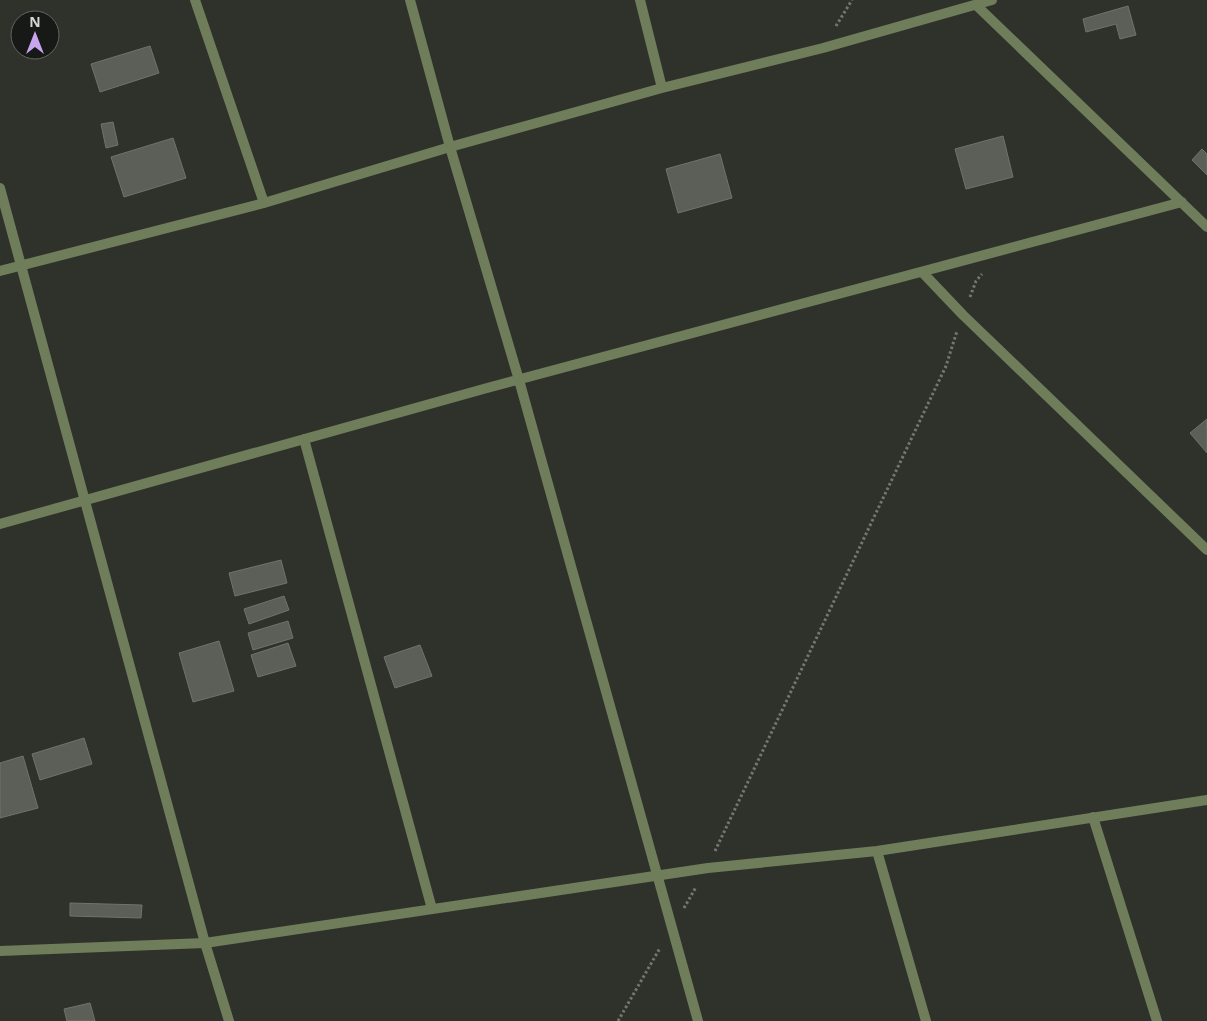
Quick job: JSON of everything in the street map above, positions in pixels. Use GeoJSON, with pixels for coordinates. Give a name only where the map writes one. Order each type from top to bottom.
{"type":"FeatureCollection","features":[{"type":"Feature","properties":{"kind":"street"},"geometry":{"type":"LineString","coordinates":[[195,0],[264,203]]}},
{"type":"Feature","properties":{"kind":"street"},"geometry":{"type":"LineString","coordinates":[[410,0],[450,147],[519,380],[698,1021]]}},
{"type":"Feature","properties":{"kind":"street"},"geometry":{"type":"LineString","coordinates":[[640,0],[662,88]]}},
{"type":"Feature","properties":{"kind":"street"},"geometry":{"type":"LineString","coordinates":[[0,272],[264,203],[450,147],[662,88],[823,48],[992,0]]}},
{"type":"Feature","properties":{"kind":"street"},"geometry":{"type":"LineString","coordinates":[[976,5],[1207,227]]}},
{"type":"Feature","properties":{"kind":"street"},"geometry":{"type":"LineString","coordinates":[[0,188],[205,943],[229,1021]]}},
{"type":"Feature","properties":{"kind":"street"},"geometry":{"type":"LineString","coordinates":[[0,524],[519,380],[1182,202]]}},
{"type":"Feature","properties":{"kind":"street"},"geometry":{"type":"LineString","coordinates":[[923,273],[963,315],[1207,550]]}},
{"type":"Feature","properties":{"kind":"street"},"geometry":{"type":"LineString","coordinates":[[304,439],[432,909]]}},
{"type":"Feature","properties":{"kind":"street"},"geometry":{"type":"LineString","coordinates":[[0,950],[205,943],[708,868],[877,851],[1207,800]]}},
{"type":"Feature","properties":{"kind":"street"},"geometry":{"type":"LineString","coordinates":[[1093,817],[1157,1021]]}},
{"type":"Feature","properties":{"kind":"street"},"geometry":{"type":"LineString","coordinates":[[877,851],[926,1021]]}},
{"type":"Feature","properties":{"kind":"path"},"geometry":{"type":"LineString","coordinates":[[823,48],[852,0]]}},
{"type":"Feature","properties":{"kind":"path"},"geometry":{"type":"LineString","coordinates":[[618,1021],[708,868],[946,366],[976,281],[999,252]]}},
{"type":"Feature","properties":{"kind":"building"},"geometry":{"type":"Polygon","coordinates":[[[1128,6],[1136,35],[1120,39],[1116,24],[1086,32],[1083,19],[1128,6]]]}},
{"type":"Feature","properties":{"kind":"building"},"geometry":{"type":"Polygon","coordinates":[[[150,46],[159,73],[100,92],[91,64],[150,46]]]}},
{"type":"Feature","properties":{"kind":"building"},"geometry":{"type":"Polygon","coordinates":[[[113,122],[118,145],[106,148],[101,124],[113,122]]]}},
{"type":"Feature","properties":{"kind":"building"},"geometry":{"type":"Polygon","coordinates":[[[1003,136],[1013,177],[966,189],[955,149],[1003,136]]]}},
{"type":"Feature","properties":{"kind":"building"},"geometry":{"type":"Polygon","coordinates":[[[173,138],[186,178],[124,197],[111,157],[173,138]]]}},
{"type":"Feature","properties":{"kind":"building"},"geometry":{"type":"Polygon","coordinates":[[[1202,149],[1207,154],[1207,175],[1192,160],[1202,149]]]}},
{"type":"Feature","properties":{"kind":"building"},"geometry":{"type":"Polygon","coordinates":[[[720,154],[732,198],[678,213],[666,169],[720,154]]]}},
{"type":"Feature","properties":{"kind":"building"},"geometry":{"type":"Polygon","coordinates":[[[1207,419],[1207,453],[1190,433],[1207,419]]]}},
{"type":"Feature","properties":{"kind":"building"},"geometry":{"type":"Polygon","coordinates":[[[281,560],[287,583],[235,596],[229,573],[281,560]]]}},
{"type":"Feature","properties":{"kind":"building"},"geometry":{"type":"Polygon","coordinates":[[[284,596],[289,610],[249,624],[244,609],[284,596]]]}},
{"type":"Feature","properties":{"kind":"building"},"geometry":{"type":"Polygon","coordinates":[[[288,621],[293,638],[253,650],[248,633],[288,621]]]}},
{"type":"Feature","properties":{"kind":"building"},"geometry":{"type":"Polygon","coordinates":[[[219,641],[234,691],[193,702],[179,653],[219,641]]]}},
{"type":"Feature","properties":{"kind":"building"},"geometry":{"type":"Polygon","coordinates":[[[288,643],[296,666],[258,677],[251,655],[288,643]]]}},
{"type":"Feature","properties":{"kind":"building"},"geometry":{"type":"Polygon","coordinates":[[[420,645],[432,676],[395,688],[384,657],[420,645]]]}},
{"type":"Feature","properties":{"kind":"building"},"geometry":{"type":"Polygon","coordinates":[[[84,738],[92,764],[40,780],[32,754],[84,738]]]}},
{"type":"Feature","properties":{"kind":"building"},"geometry":{"type":"Polygon","coordinates":[[[23,756],[38,808],[0,818],[0,763],[23,756]]]}},
{"type":"Feature","properties":{"kind":"building"},"geometry":{"type":"Polygon","coordinates":[[[70,903],[142,905],[141,918],[70,916],[70,903]]]}},
{"type":"Feature","properties":{"kind":"building"},"geometry":{"type":"Polygon","coordinates":[[[90,1003],[95,1021],[67,1021],[64,1009],[90,1003]]]}}]}
